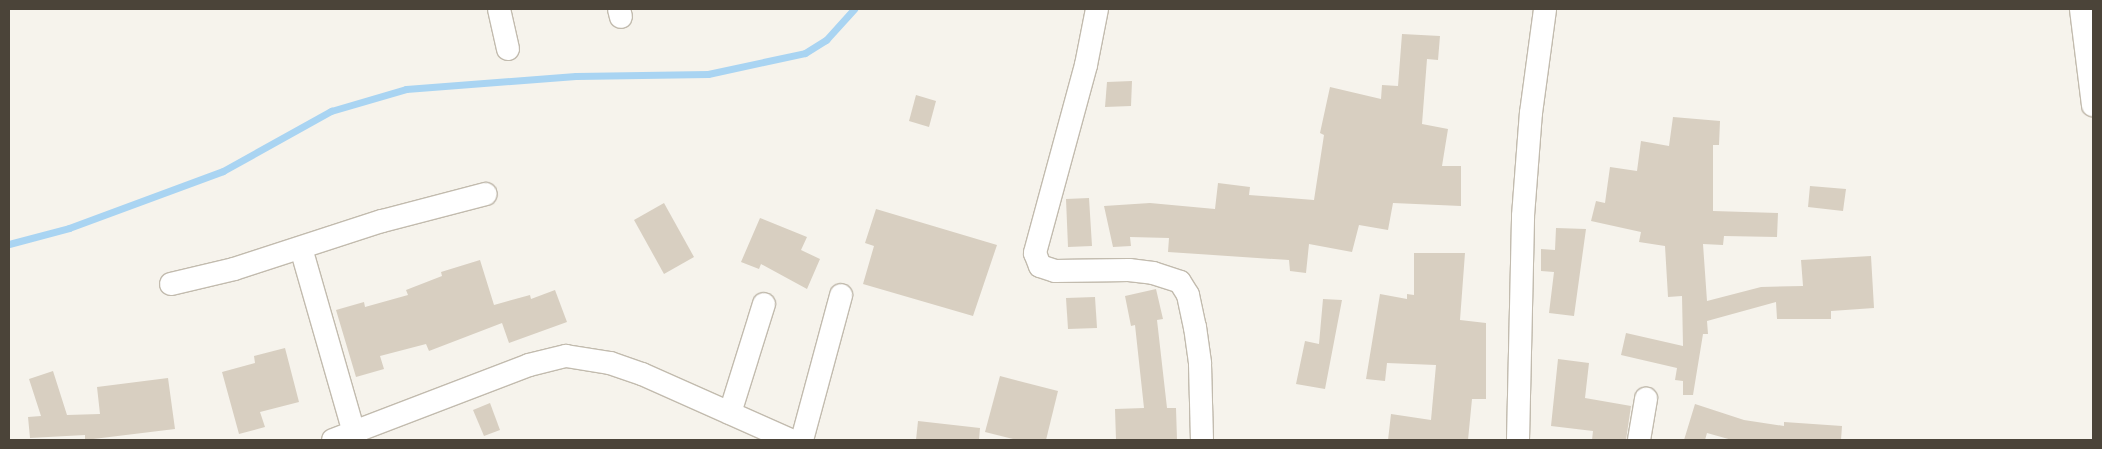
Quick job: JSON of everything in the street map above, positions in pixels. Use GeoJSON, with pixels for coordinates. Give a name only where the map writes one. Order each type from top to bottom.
{"type":"FeatureCollection","features":[{"type":"Feature","properties":{"kind":"street"},"geometry":{"type":"LineString","coordinates":[[498,9],[508,49]]}},
{"type":"Feature","properties":{"kind":"street"},"geometry":{"type":"LineString","coordinates":[[1097,9],[1078,93],[1035,253],[1040,266],[1055,270],[1137,271],[1180,282],[1188,295],[1195,327],[1201,373],[1202,440]]}},
{"type":"Feature","properties":{"kind":"street"},"geometry":{"type":"LineString","coordinates":[[1518,440],[1523,216],[1531,112],[1545,9]]}},
{"type":"Feature","properties":{"kind":"street"},"geometry":{"type":"LineString","coordinates":[[2081,9],[2093,105]]}},
{"type":"Feature","properties":{"kind":"street"},"geometry":{"type":"LineString","coordinates":[[171,284],[301,248],[382,220],[486,194]]}},
{"type":"Feature","properties":{"kind":"street"},"geometry":{"type":"LineString","coordinates":[[301,248],[347,438],[536,363],[566,356],[610,363],[642,374],[790,440]]}},
{"type":"Feature","properties":{"kind":"street"},"geometry":{"type":"LineString","coordinates":[[802,440],[841,295]]}},
{"type":"Feature","properties":{"kind":"street"},"geometry":{"type":"LineString","coordinates":[[730,413],[764,304]]}},
{"type":"Feature","properties":{"kind":"street"},"geometry":{"type":"LineString","coordinates":[[1639,440],[1646,399]]}},
{"type":"Feature","properties":{"kind":"building"},"geometry":{"type":"Polygon","coordinates":[[[1402,34],[1440,36],[1438,60],[1427,59],[1422,124],[1448,129],[1442,166],[1461,166],[1461,206],[1393,203],[1388,230],[1359,225],[1352,252],[1309,244],[1306,273],[1290,271],[1289,260],[1168,252],[1169,238],[1130,237],[1131,246],[1113,247],[1104,206],[1150,203],[1215,209],[1218,183],[1250,187],[1249,195],[1314,200],[1324,135],[1320,133],[1330,87],[1381,99],[1382,85],[1398,86],[1402,34]]]}},
{"type":"Feature","properties":{"kind":"building"},"geometry":{"type":"Polygon","coordinates":[[[1132,81],[1131,106],[1105,107],[1107,82],[1132,81]]]}},
{"type":"Feature","properties":{"kind":"building"},"geometry":{"type":"Polygon","coordinates":[[[916,95],[936,101],[929,127],[909,121],[916,95]]]}},
{"type":"Feature","properties":{"kind":"building"},"geometry":{"type":"Polygon","coordinates":[[[1673,117],[1720,121],[1719,145],[1713,145],[1713,211],[1778,213],[1777,237],[1724,236],[1723,245],[1703,244],[1707,301],[1761,287],[1803,286],[1801,260],[1871,256],[1874,308],[1831,311],[1831,319],[1777,319],[1776,302],[1707,321],[1708,334],[1703,334],[1693,395],[1683,395],[1683,381],[1675,380],[1677,368],[1621,355],[1626,333],[1683,346],[1682,296],[1668,297],[1665,246],[1639,242],[1641,232],[1591,221],[1596,201],[1605,203],[1610,167],[1637,171],[1641,141],[1669,146],[1673,117]]]}},
{"type":"Feature","properties":{"kind":"building"},"geometry":{"type":"Polygon","coordinates":[[[1810,186],[1846,189],[1843,211],[1808,207],[1810,186]]]}},
{"type":"Feature","properties":{"kind":"building"},"geometry":{"type":"Polygon","coordinates":[[[1089,198],[1092,246],[1068,247],[1066,199],[1089,198]]]}},
{"type":"Feature","properties":{"kind":"building"},"geometry":{"type":"Polygon","coordinates":[[[664,203],[694,257],[664,274],[634,220],[664,203]]]}},
{"type":"Feature","properties":{"kind":"building"},"geometry":{"type":"Polygon","coordinates":[[[876,209],[997,245],[973,316],[863,284],[874,246],[865,243],[876,209]]]}},
{"type":"Feature","properties":{"kind":"building"},"geometry":{"type":"Polygon","coordinates":[[[760,218],[807,237],[801,250],[820,259],[807,289],[761,264],[759,269],[741,262],[760,218]]]}},
{"type":"Feature","properties":{"kind":"building"},"geometry":{"type":"Polygon","coordinates":[[[1556,228],[1586,229],[1574,316],[1549,313],[1554,272],[1541,271],[1541,249],[1555,250],[1556,228]]]}},
{"type":"Feature","properties":{"kind":"building"},"geometry":{"type":"Polygon","coordinates":[[[1414,253],[1465,253],[1460,320],[1486,323],[1486,399],[1472,399],[1468,440],[1388,440],[1391,414],[1431,420],[1436,365],[1387,363],[1385,381],[1366,379],[1380,294],[1407,299],[1407,294],[1414,295],[1414,253]]]}},
{"type":"Feature","properties":{"kind":"building"},"geometry":{"type":"Polygon","coordinates":[[[480,260],[494,305],[530,295],[531,299],[555,290],[567,322],[509,343],[502,323],[429,351],[426,344],[380,356],[384,369],[356,377],[336,310],[364,302],[365,307],[408,295],[406,290],[442,276],[441,272],[480,260]]]}},
{"type":"Feature","properties":{"kind":"building"},"geometry":{"type":"Polygon","coordinates":[[[1156,289],[1163,319],[1157,320],[1167,408],[1176,408],[1177,440],[1116,440],[1115,409],[1144,408],[1135,325],[1131,326],[1125,296],[1156,289]]]}},
{"type":"Feature","properties":{"kind":"building"},"geometry":{"type":"Polygon","coordinates":[[[1095,297],[1097,328],[1068,329],[1066,298],[1095,297]]]}},
{"type":"Feature","properties":{"kind":"building"},"geometry":{"type":"Polygon","coordinates":[[[1323,299],[1342,300],[1325,389],[1296,384],[1305,341],[1319,344],[1323,299]]]}},
{"type":"Feature","properties":{"kind":"building"},"geometry":{"type":"Polygon","coordinates":[[[285,348],[299,402],[260,412],[265,427],[239,434],[222,372],[255,363],[254,356],[285,348]]]}},
{"type":"Feature","properties":{"kind":"building"},"geometry":{"type":"Polygon","coordinates":[[[1558,359],[1589,363],[1585,398],[1631,406],[1626,440],[1592,440],[1593,431],[1551,426],[1558,359]]]}},
{"type":"Feature","properties":{"kind":"building"},"geometry":{"type":"Polygon","coordinates":[[[53,371],[67,415],[100,414],[97,387],[168,378],[175,429],[85,440],[85,435],[30,438],[28,417],[41,416],[29,379],[53,371]]]}},
{"type":"Feature","properties":{"kind":"building"},"geometry":{"type":"Polygon","coordinates":[[[1000,376],[1058,391],[1046,440],[1017,440],[985,432],[1000,376]]]}},
{"type":"Feature","properties":{"kind":"building"},"geometry":{"type":"Polygon","coordinates":[[[490,403],[500,430],[484,436],[473,410],[490,403]]]}},
{"type":"Feature","properties":{"kind":"building"},"geometry":{"type":"Polygon","coordinates":[[[1695,404],[1744,420],[1784,426],[1784,422],[1842,426],[1841,440],[1732,440],[1707,433],[1705,440],[1684,440],[1695,404]]]}},
{"type":"Feature","properties":{"kind":"building"},"geometry":{"type":"Polygon","coordinates":[[[918,421],[980,428],[979,440],[916,440],[918,421]]]}},
{"type":"Feature","properties":{"kind":"waterway"},"geometry":{"type":"LineString","coordinates":[[9,244],[69,228],[223,171],[331,111],[406,89],[576,76],[708,74],[805,53],[826,40],[854,9]]}}]}
